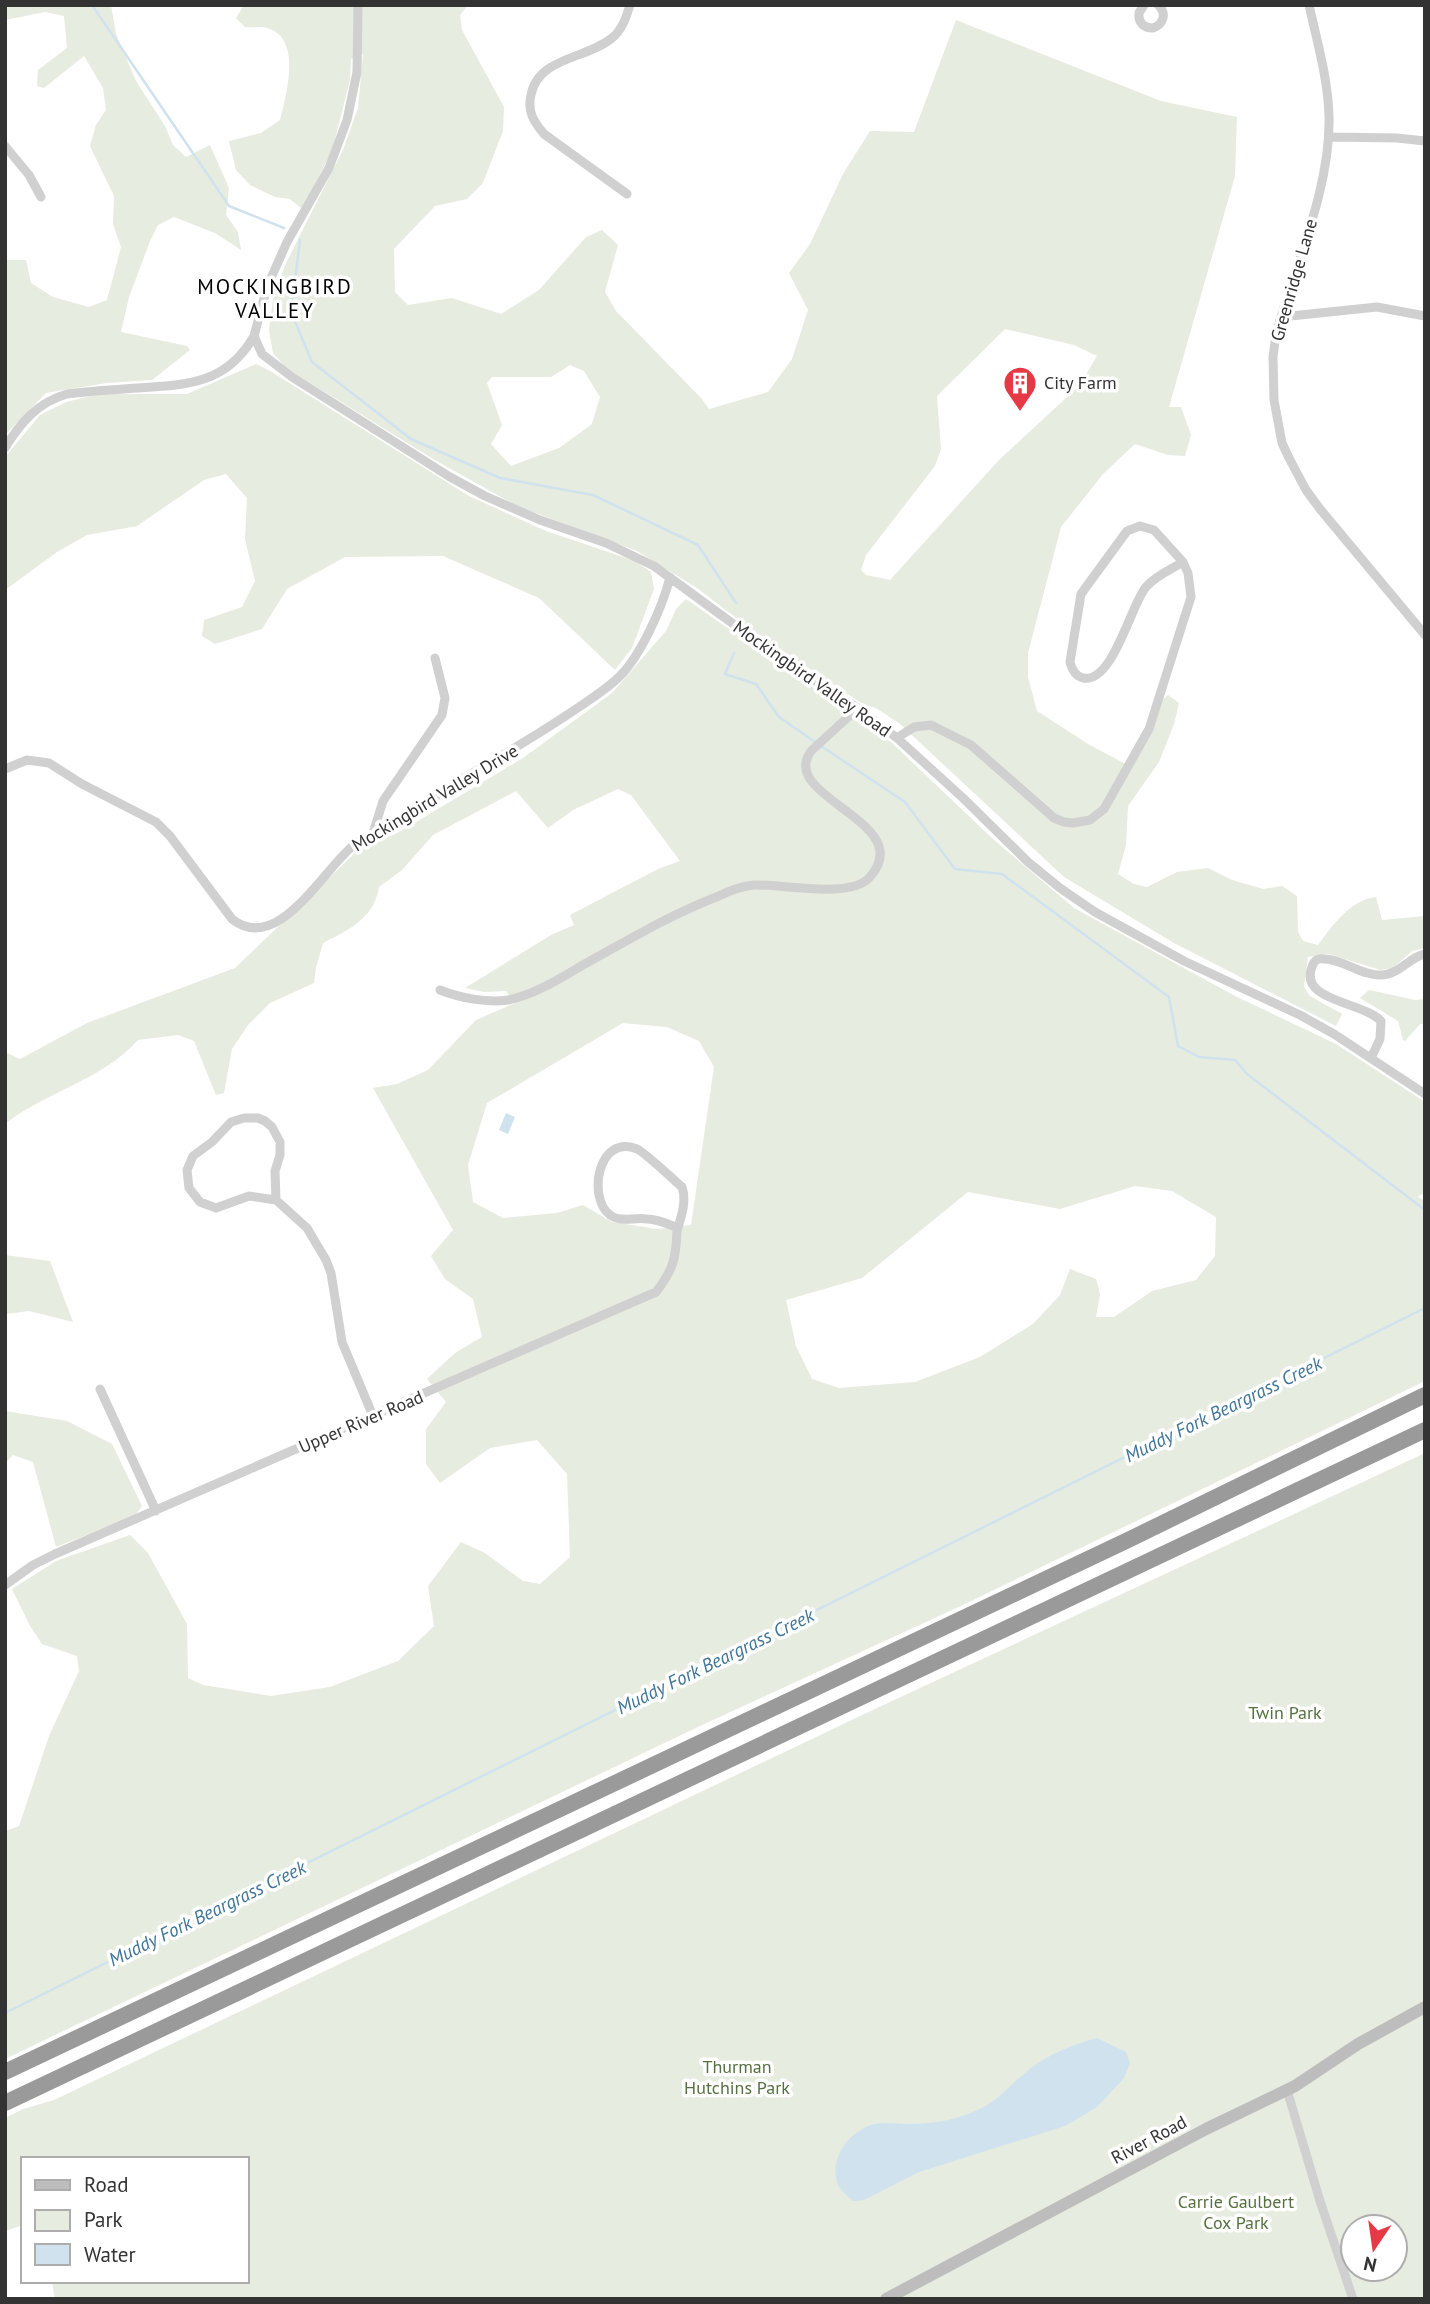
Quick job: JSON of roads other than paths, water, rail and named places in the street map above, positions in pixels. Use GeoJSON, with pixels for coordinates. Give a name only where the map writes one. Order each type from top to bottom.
{"type":"FeatureCollection","features":[{"type":"Feature","properties":{"kind":"highway"},"geometry":{"type":"LineString","coordinates":[[5,2072],[1425,1395]]}},
{"type":"Feature","properties":{"kind":"highway"},"geometry":{"type":"LineString","coordinates":[[5,2104],[1425,1430]]}},
{"type":"Feature","properties":{"kind":"street"},"geometry":{"type":"LineString","coordinates":[[5,448],[35,410],[59,396],[189,384],[223,371],[246,351],[254,336],[267,287],[278,260],[329,167],[347,120],[357,72],[358,5]]}},
{"type":"Feature","properties":{"kind":"street"},"geometry":{"type":"LineString","coordinates":[[627,194],[544,134],[535,124],[529,107],[532,90],[542,74],[551,67],[610,40],[624,23],[630,5]]}},
{"type":"Feature","properties":{"kind":"street"},"geometry":{"type":"LineString","coordinates":[[1140,6],[1140,22],[1143,26],[1153,28],[1163,19],[1162,9],[1158,5]]}},
{"type":"Feature","properties":{"kind":"street","name":"Greenridge Lane"},"geometry":{"type":"LineString","coordinates":[[1308,5],[1326,89],[1329,137],[1320,192],[1281,317],[1273,356],[1274,400],[1282,443],[1306,490],[1425,635]]}},
{"type":"Feature","properties":{"kind":"street"},"geometry":{"type":"LineString","coordinates":[[1329,137],[1425,141]]}},
{"type":"Feature","properties":{"kind":"street"},"geometry":{"type":"LineString","coordinates":[[5,146],[29,175],[41,197]]}},
{"type":"Feature","properties":{"kind":"street"},"geometry":{"type":"LineString","coordinates":[[1281,317],[1377,307],[1425,316]]}},
{"type":"Feature","properties":{"kind":"street","name":"Mockingbird Valley Road"},"geometry":{"type":"LineString","coordinates":[[254,336],[262,354],[292,377],[450,477],[519,512],[632,554],[670,577],[788,664],[858,708],[897,738],[1028,862],[1096,912],[1184,961],[1300,1015],[1425,1094]]}},
{"type":"Feature","properties":{"kind":"street"},"geometry":{"type":"LineString","coordinates":[[897,738],[914,727],[931,725],[971,746],[1054,818],[1081,823],[1098,816],[1149,729],[1191,597],[1188,573],[1183,562],[1154,530],[1140,526],[1127,531],[1081,594],[1070,662],[1077,676],[1089,678],[1109,663],[1137,599],[1148,584],[1183,562]]}},
{"type":"Feature","properties":{"kind":"street","name":"Mockingbird Valley Drive"},"geometry":{"type":"LineString","coordinates":[[5,769],[27,760],[49,763],[82,784],[156,822],[170,836],[232,919],[252,929],[261,929],[285,918],[354,845],[373,833],[395,825],[456,783],[515,750],[603,692],[628,668],[641,648],[670,577]]}},
{"type":"Feature","properties":{"kind":"street"},"geometry":{"type":"LineString","coordinates":[[373,833],[383,801],[442,715],[445,698],[435,658]]}},
{"type":"Feature","properties":{"kind":"street"},"geometry":{"type":"LineString","coordinates":[[440,990],[453,996],[509,999],[541,988],[719,895],[750,886],[836,890],[860,885],[867,880],[880,860],[878,843],[873,834],[812,783],[804,766],[806,758],[817,745],[858,708]]}},
{"type":"Feature","properties":{"kind":"street"},"geometry":{"type":"LineString","coordinates":[[1371,1058],[1380,1039],[1381,1021],[1374,1013],[1318,993],[1310,981],[1309,973],[1313,962],[1318,958],[1328,959],[1381,976],[1398,970],[1418,955],[1425,954]]}},
{"type":"Feature","properties":{"kind":"street"},"geometry":{"type":"LineString","coordinates":[[276,1200],[275,1171],[281,1146],[272,1127],[258,1118],[231,1122],[212,1142],[193,1156],[187,1170],[189,1188],[200,1202],[216,1208],[249,1196],[276,1200],[307,1228],[321,1249],[331,1273],[342,1342],[373,1416]]}},
{"type":"Feature","properties":{"kind":"street","name":"Upper River Road"},"geometry":{"type":"LineString","coordinates":[[5,1585],[33,1565],[656,1292],[670,1273],[676,1254],[685,1195],[682,1187],[638,1149],[624,1146],[612,1150],[605,1156],[598,1177],[601,1202],[606,1211],[612,1217],[622,1220],[646,1218],[678,1228]]}},
{"type":"Feature","properties":{"kind":"street"},"geometry":{"type":"LineString","coordinates":[[100,1389],[156,1511]]}},
{"type":"Feature","properties":{"kind":"street","name":"River Road"},"geometry":{"type":"LineString","coordinates":[[886,2299],[1287,2090],[1358,2044],[1425,2007]]}},
{"type":"Feature","properties":{"kind":"street"},"geometry":{"type":"LineString","coordinates":[[1287,2090],[1353,2299]]}},
{"type":"Feature","properties":{"kind":"water"},"geometry":{"type":"Polygon","coordinates":[[[506,1113],[515,1117],[508,1134],[499,1130],[506,1113]]]}},
{"type":"Feature","properties":{"kind":"water"},"geometry":{"type":"Polygon","coordinates":[[[1097,2038],[1126,2052],[1130,2063],[1124,2078],[1097,2107],[1065,2126],[919,2172],[864,2200],[853,2201],[838,2185],[838,2156],[857,2132],[879,2123],[918,2124],[959,2117],[994,2101],[1041,2061],[1068,2047],[1097,2038]]]}},
{"type":"Feature","properties":{"kind":"waterway"},"geometry":{"type":"LineString","coordinates":[[92,5],[229,206],[284,228]]}},
{"type":"Feature","properties":{"kind":"waterway"},"geometry":{"type":"LineString","coordinates":[[300,240],[291,312],[312,362],[411,439],[500,478],[593,495],[698,545],[736,603]]}},
{"type":"Feature","properties":{"kind":"waterway"},"geometry":{"type":"LineString","coordinates":[[734,653],[725,674],[756,684],[779,717],[815,742]]}},
{"type":"Feature","properties":{"kind":"waterway"},"geometry":{"type":"LineString","coordinates":[[821,746],[905,802],[955,869],[1002,874],[1169,997],[1178,1046],[1199,1057],[1235,1060],[1247,1074],[1425,1210]]}},
{"type":"Feature","properties":{"kind":"waterway","name":"Muddy Fork Beargrass Creek"},"geometry":{"type":"LineString","coordinates":[[5,2013],[1425,1308]]}},
{"type":"Feature","properties":{"kind":"place","name":"City Farm"},"geometry":{"type":"Point","coordinates":[1020,413]}},
{"type":"Feature","properties":{"kind":"district","name":"MOCKINGBIRD VALLEY"},"geometry":{"type":"Point","coordinates":[275,299]}},
{"type":"Feature","properties":{"kind":"park label","name":"Twin Park"},"geometry":{"type":"Point","coordinates":[1285,1713]}},
{"type":"Feature","properties":{"kind":"park label","name":"Thurman Hutchins Park"},"geometry":{"type":"Point","coordinates":[737,2077]}},
{"type":"Feature","properties":{"kind":"park label","name":"Carrie Gaulbert Cox Park"},"geometry":{"type":"Point","coordinates":[1236,2212]}}]}
